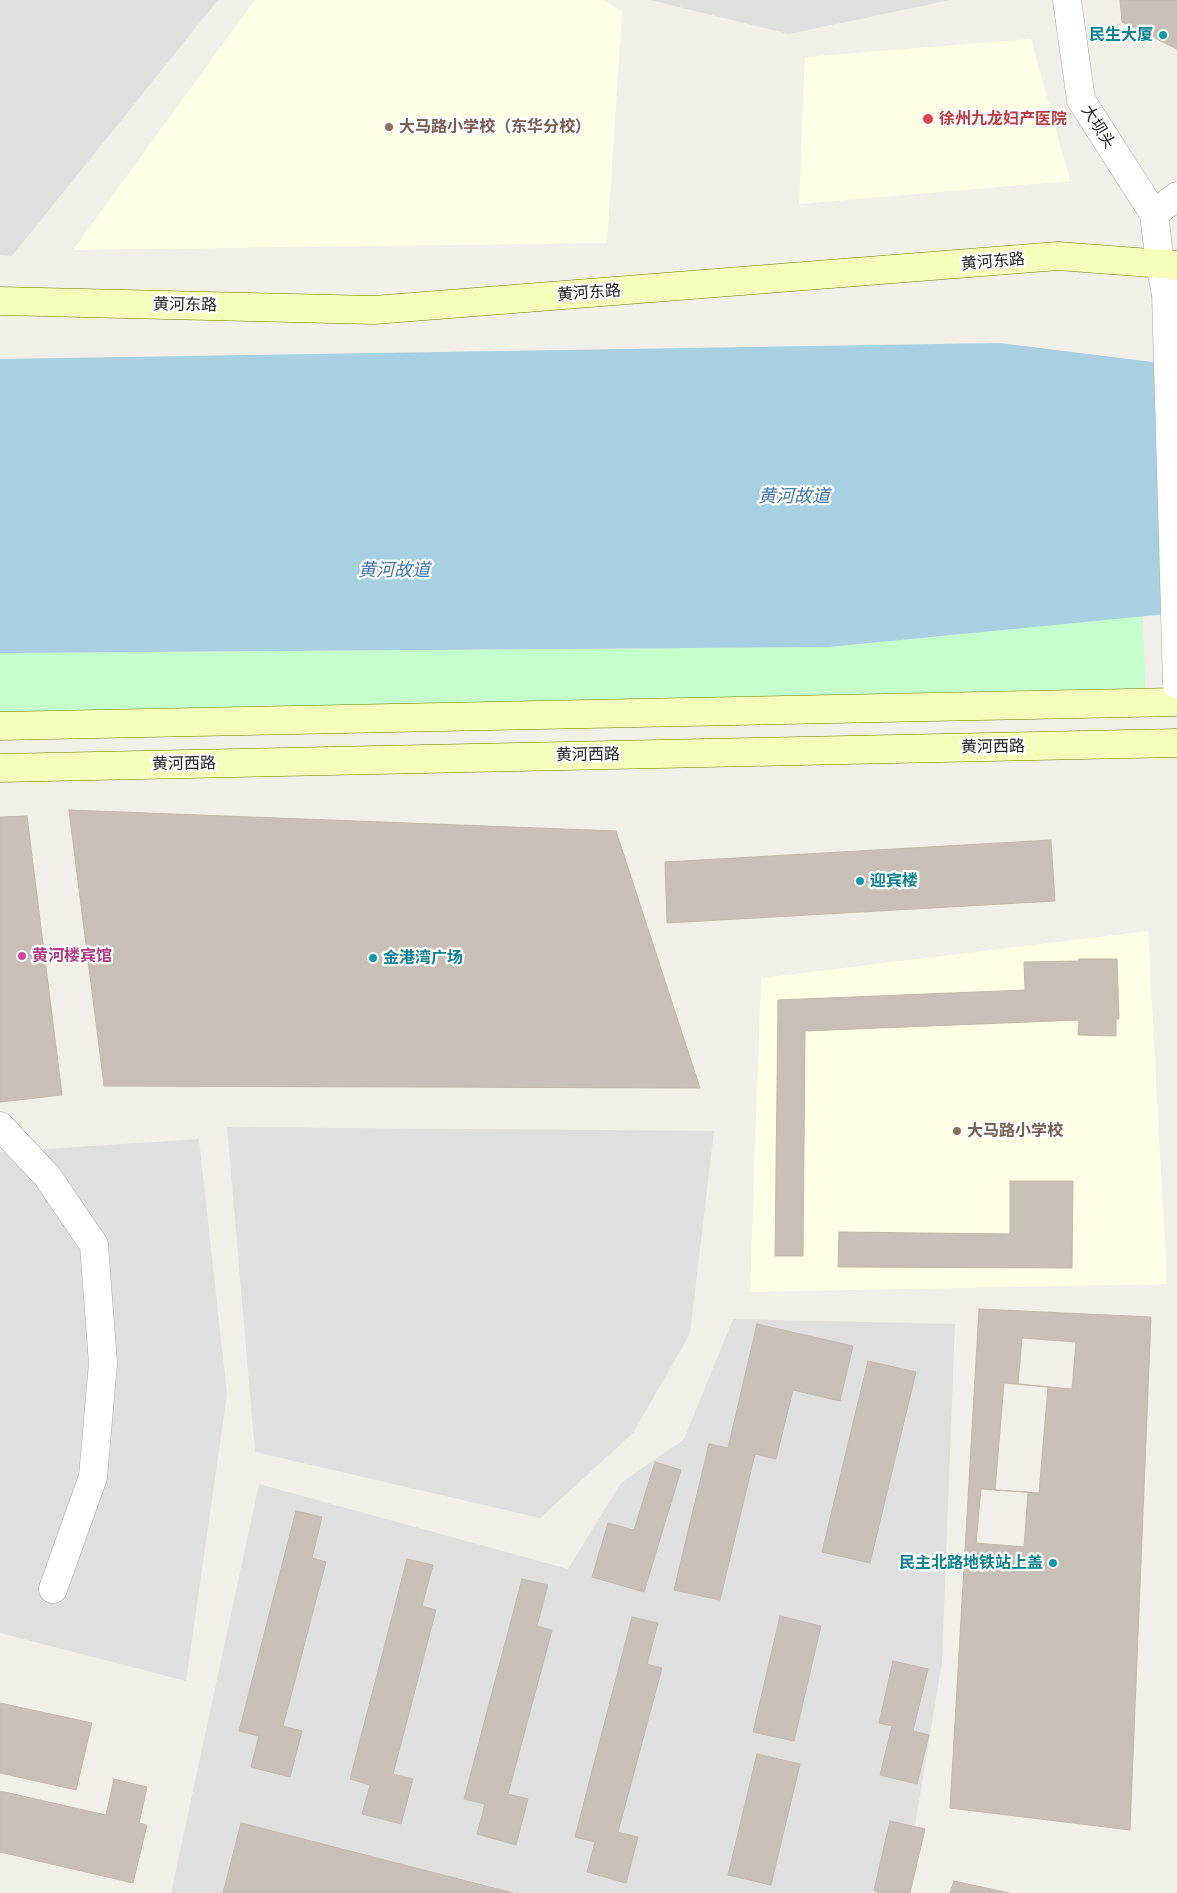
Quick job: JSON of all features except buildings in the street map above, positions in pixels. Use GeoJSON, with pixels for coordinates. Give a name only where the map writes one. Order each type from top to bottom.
{"type":"FeatureCollection","features":[{"type":"Feature","properties":{"kind":"main road","name":"黄河东路"},"geometry":{"type":"LineString","coordinates":[[0,301],[374,310],[1058,256],[1168,264]]}},
{"type":"Feature","properties":{"kind":"main road"},"geometry":{"type":"LineString","coordinates":[[0,726],[1177,702]]}},
{"type":"Feature","properties":{"kind":"main road","name":"黄河西路"},"geometry":{"type":"LineString","coordinates":[[0,768],[1177,743]]}},
{"type":"Feature","properties":{"kind":"street","name":"大坝头"},"geometry":{"type":"LineString","coordinates":[[1068,0],[1081,100],[1154,214]]}},
{"type":"Feature","properties":{"kind":"street"},"geometry":{"type":"LineString","coordinates":[[1177,196],[1154,214],[1168,264],[1166,294],[1177,685]]}},
{"type":"Feature","properties":{"kind":"street"},"geometry":{"type":"LineString","coordinates":[[0,1126],[47,1176],[94,1245],[103,1363],[94,1477],[53,1589]]}},
{"type":"Feature","properties":{"kind":"shaded area"},"geometry":{"type":"Polygon","coordinates":[[[0,0],[218,0],[12,256],[0,255],[0,0]]]}},
{"type":"Feature","properties":{"kind":"shaded area","name":"大马路小学校（东华分校）"},"geometry":{"type":"Polygon","coordinates":[[[255,0],[605,0],[622,12],[607,243],[73,250],[255,0]]]}},
{"type":"Feature","properties":{"kind":"shaded area"},"geometry":{"type":"Polygon","coordinates":[[[650,0],[950,0],[789,34],[650,0]]]}},
{"type":"Feature","properties":{"kind":"shaded area","name":"徐州九龙妇产医院"},"geometry":{"type":"Polygon","coordinates":[[[1031,39],[1070,181],[799,204],[805,57],[1031,39]]]}},
{"type":"Feature","properties":{"kind":"shaded area","name":"大马路小学校"},"geometry":{"type":"Polygon","coordinates":[[[1148,931],[1167,1284],[750,1292],[761,978],[1148,931]]]}},
{"type":"Feature","properties":{"kind":"shaded area"},"geometry":{"type":"Polygon","coordinates":[[[227,1127],[714,1131],[690,1334],[633,1433],[540,1518],[255,1452],[227,1127]]]}},
{"type":"Feature","properties":{"kind":"shaded area"},"geometry":{"type":"Polygon","coordinates":[[[199,1139],[227,1394],[186,1681],[0,1633],[0,1152],[199,1139]]]}},
{"type":"Feature","properties":{"kind":"shaded area"},"geometry":{"type":"Polygon","coordinates":[[[733,1319],[955,1324],[942,1662],[904,1893],[171,1893],[259,1484],[568,1569],[621,1483],[684,1439],[733,1319]]]}},
{"type":"Feature","properties":{"kind":"green space"},"geometry":{"type":"Polygon","coordinates":[[[1143,616],[1145,688],[0,713],[0,653],[829,647],[1143,616]]]}},
{"type":"Feature","properties":{"kind":"water","name":"黄河故道"},"geometry":{"type":"Polygon","coordinates":[[[999,343],[1177,365],[1177,613],[829,647],[0,653],[0,359],[999,343]]]}},
{"type":"Feature","properties":{"kind":"place","name":"民生大厦"},"geometry":{"type":"Point","coordinates":[1163,35]}},
{"type":"Feature","properties":{"kind":"place","name":"徐州九龙妇产医院"},"geometry":{"type":"Point","coordinates":[928,119]}},
{"type":"Feature","properties":{"kind":"place","name":"大马路小学校（东华分校）"},"geometry":{"type":"Point","coordinates":[389,127]}},
{"type":"Feature","properties":{"kind":"place","name":"迎宾楼"},"geometry":{"type":"Point","coordinates":[860,881]}},
{"type":"Feature","properties":{"kind":"place","name":"黄河楼宾馆"},"geometry":{"type":"Point","coordinates":[22,956]}},
{"type":"Feature","properties":{"kind":"place","name":"金港湾广场"},"geometry":{"type":"Point","coordinates":[373,958]}},
{"type":"Feature","properties":{"kind":"place","name":"大马路小学校"},"geometry":{"type":"Point","coordinates":[957,1131]}},
{"type":"Feature","properties":{"kind":"place","name":"民主北路地铁站上盖"},"geometry":{"type":"Point","coordinates":[1053,1563]}}]}
